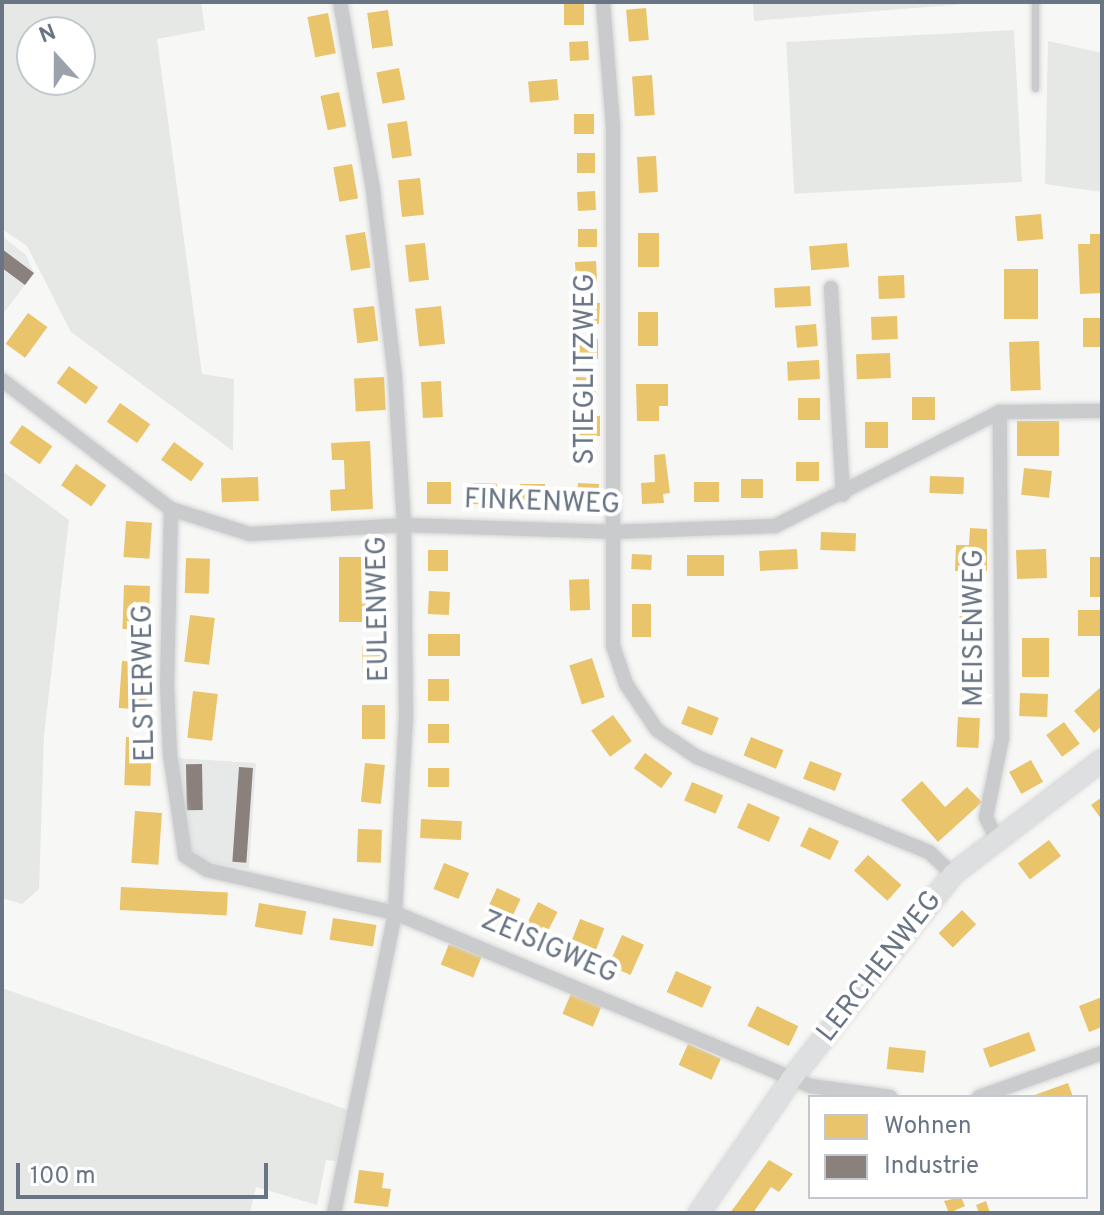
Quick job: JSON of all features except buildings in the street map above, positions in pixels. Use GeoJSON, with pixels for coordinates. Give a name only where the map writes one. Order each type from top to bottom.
{"type":"FeatureCollection","features":[{"type":"Feature","properties":{"kind":"street","name":"EULENWEG"},"geometry":{"type":"LineString","coordinates":[[334,1213],[395,913],[406,718],[404,525],[395,377],[373,189],[340,2]]}},
{"type":"Feature","properties":{"kind":"street","name":"STIEGLITZWEG"},"geometry":{"type":"LineString","coordinates":[[603,2],[613,125],[613,646],[626,684],[657,730],[697,757],[929,852],[953,874]]}},
{"type":"Feature","properties":{"kind":"street"},"geometry":{"type":"LineString","coordinates":[[831,288],[843,495]]}},
{"type":"Feature","properties":{"kind":"street","name":"FINKENWEG"},"geometry":{"type":"LineString","coordinates":[[2,380],[171,509],[250,534],[404,525],[611,532],[775,526],[843,495],[1000,412],[1102,411]]}},
{"type":"Feature","properties":{"kind":"street","name":"MEISENWEG"},"geometry":{"type":"LineString","coordinates":[[997,840],[986,817],[1002,738],[1000,412]]}},
{"type":"Feature","properties":{"kind":"street","name":"ELSTERWEG"},"geometry":{"type":"LineString","coordinates":[[171,509],[167,685],[170,754],[185,856]]}},
{"type":"Feature","properties":{"kind":"street","name":"LERCHENWEG"},"geometry":{"type":"LineString","coordinates":[[699,1213],[792,1078],[953,874],[1102,760]]}},
{"type":"Feature","properties":{"kind":"street","name":"ZEISIGWEG"},"geometry":{"type":"LineString","coordinates":[[185,856],[207,870],[395,913],[811,1086],[876,1095]]}},
{"type":"Feature","properties":{"kind":"street"},"geometry":{"type":"LineString","coordinates":[[985,1095],[1102,1053]]}},
{"type":"Feature","properties":{"kind":"lane"},"geometry":{"type":"LineString","coordinates":[[1035,2],[1035,88]]}},
{"type":"Feature","properties":{"kind":"shaded area"},"geometry":{"type":"Polygon","coordinates":[[[2,2],[201,2],[205,30],[157,39],[202,374],[234,379],[233,451],[71,332],[27,246],[2,229],[2,2]]]}},
{"type":"Feature","properties":{"kind":"shaded area"},"geometry":{"type":"Polygon","coordinates":[[[753,2],[989,2],[754,21],[753,2]]]}},
{"type":"Feature","properties":{"kind":"shaded area"},"geometry":{"type":"Polygon","coordinates":[[[1014,30],[1022,182],[794,194],[786,42],[1014,30]]]}},
{"type":"Feature","properties":{"kind":"shaded area"},"geometry":{"type":"Polygon","coordinates":[[[1048,41],[1102,53],[1102,192],[1045,184],[1048,41]]]}},
{"type":"Feature","properties":{"kind":"shaded area"},"geometry":{"type":"Polygon","coordinates":[[[2,236],[26,255],[34,273],[2,315],[2,236]]]}},
{"type":"Feature","properties":{"kind":"shaded area"},"geometry":{"type":"Polygon","coordinates":[[[2,471],[69,520],[44,735],[39,889],[22,904],[2,898],[2,471]]]}},
{"type":"Feature","properties":{"kind":"shaded area"},"geometry":{"type":"Polygon","coordinates":[[[176,758],[256,763],[249,869],[204,861],[187,849],[176,758]]]}},
{"type":"Feature","properties":{"kind":"shaded area"},"geometry":{"type":"Polygon","coordinates":[[[2,988],[348,1110],[336,1161],[326,1160],[317,1205],[256,1187],[250,1213],[2,1213],[2,988]]]}}]}
